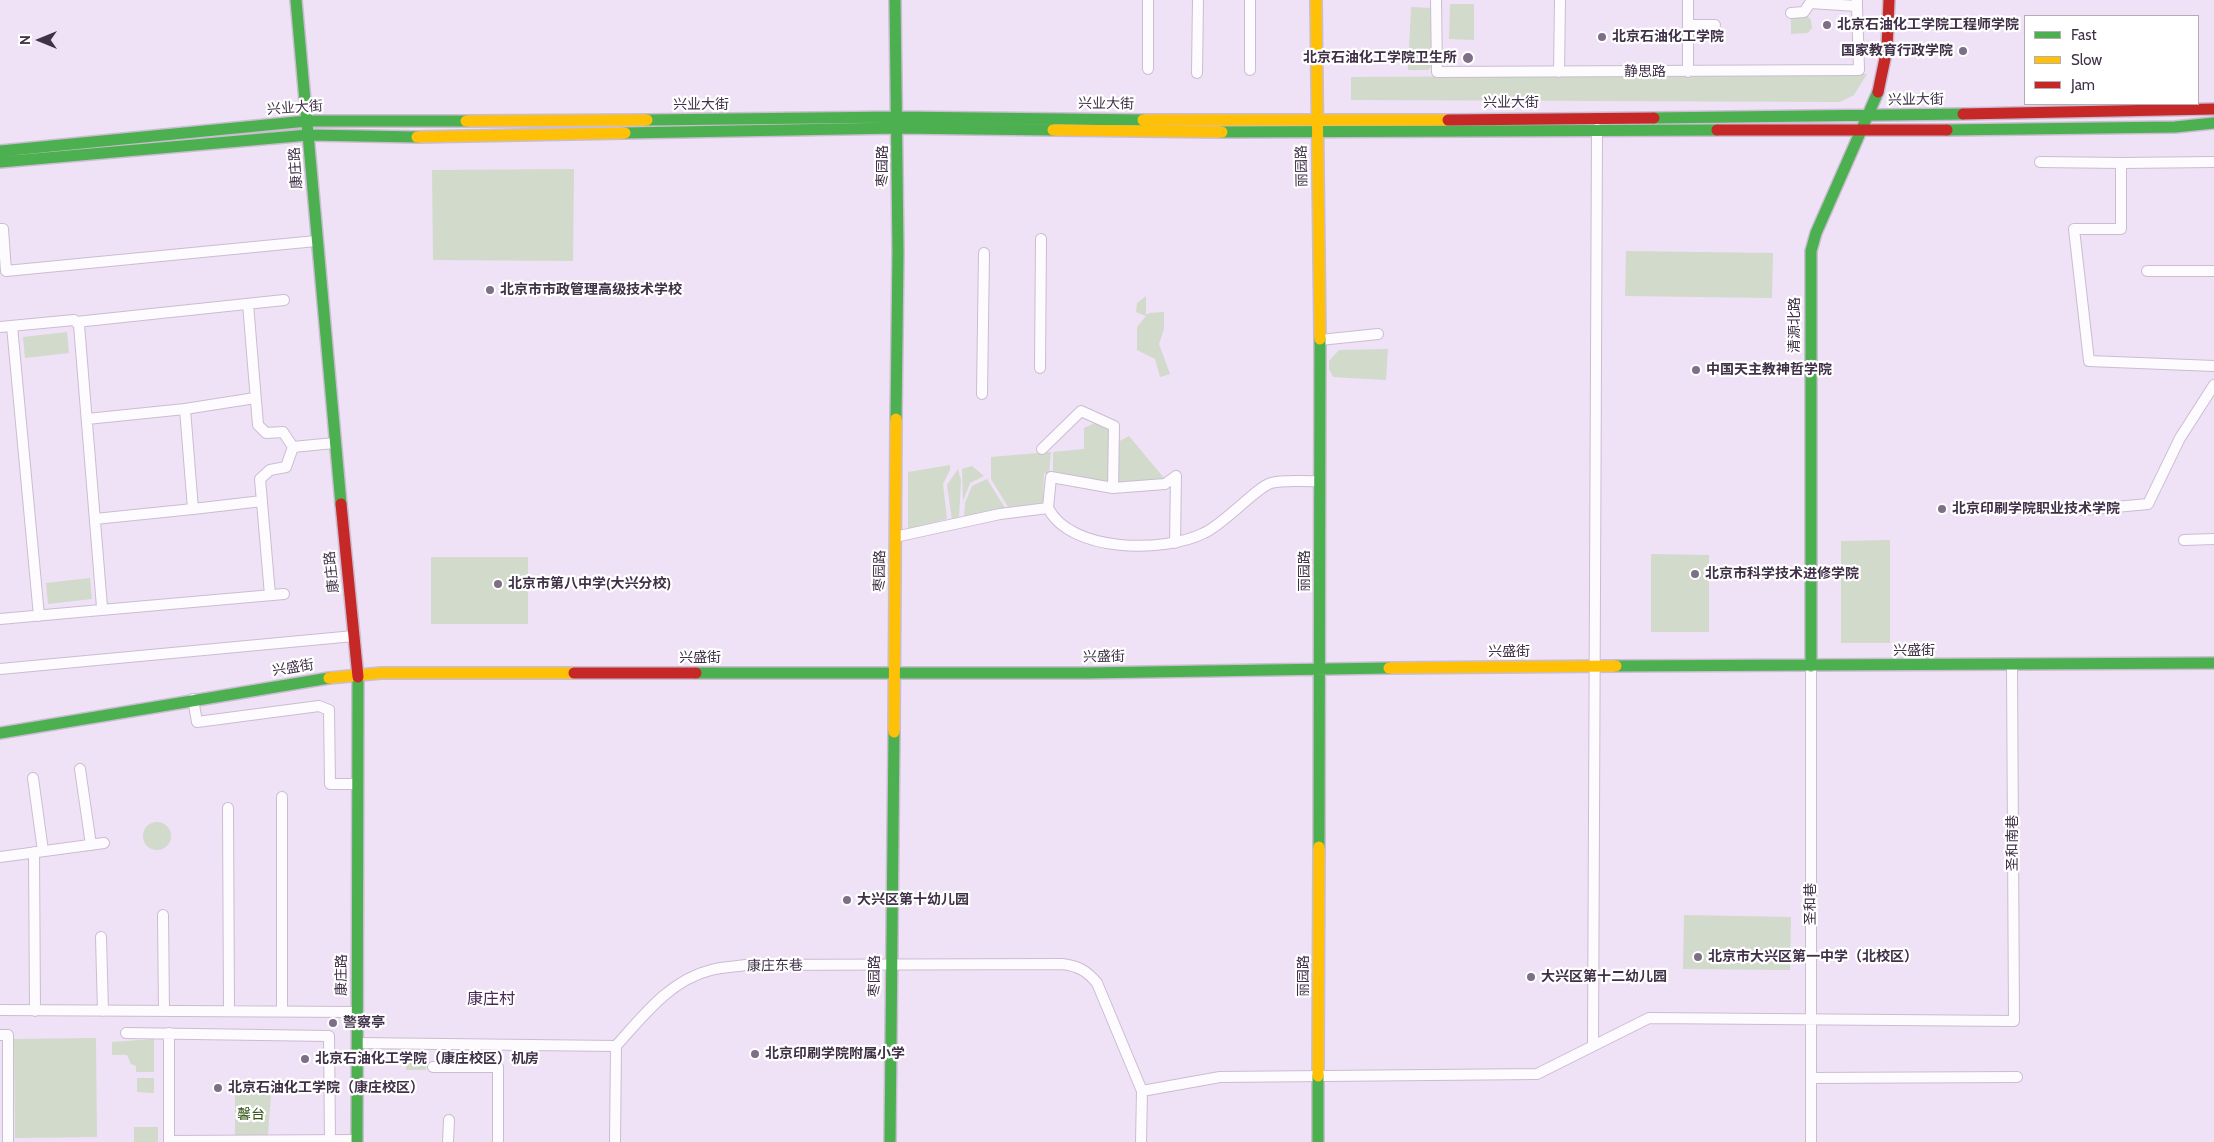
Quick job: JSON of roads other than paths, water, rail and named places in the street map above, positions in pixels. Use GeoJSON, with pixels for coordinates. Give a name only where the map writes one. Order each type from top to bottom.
{"type":"FeatureCollection","features":[{"type":"Feature","properties":{"kind":"street","name":"康庄路"},"geometry":{"type":"LineString","coordinates":[[296,0],[334,443],[358,674],[357,1141]]}},
{"type":"Feature","properties":{"kind":"street","name":"枣园路"},"geometry":{"type":"LineString","coordinates":[[890,1142],[897,122],[895,0]]}},
{"type":"Feature","properties":{"kind":"street"},"geometry":{"type":"LineString","coordinates":[[1148,0],[1148,69]]}},
{"type":"Feature","properties":{"kind":"street"},"geometry":{"type":"LineString","coordinates":[[1197,73],[1198,0]]}},
{"type":"Feature","properties":{"kind":"street"},"geometry":{"type":"LineString","coordinates":[[1250,0],[1250,70]]}},
{"type":"Feature","properties":{"kind":"street","name":"丽园路"},"geometry":{"type":"LineString","coordinates":[[1316,0],[1316,133],[1320,340],[1318,1142]]}},
{"type":"Feature","properties":{"kind":"street","name":"静思路"},"geometry":{"type":"LineString","coordinates":[[1436,0],[1437,72],[1484,73],[1859,70],[1857,3]]}},
{"type":"Feature","properties":{"kind":"street"},"geometry":{"type":"LineString","coordinates":[[1559,72],[1560,0]]}},
{"type":"Feature","properties":{"kind":"street"},"geometry":{"type":"LineString","coordinates":[[1688,0],[1688,72]]}},
{"type":"Feature","properties":{"kind":"street","name":"清源北路"},"geometry":{"type":"LineString","coordinates":[[1811,666],[1811,251],[1816,233],[1877,97],[1887,60],[1889,0]]}},
{"type":"Feature","properties":{"kind":"street"},"geometry":{"type":"LineString","coordinates":[[1790,13],[1804,12],[1810,3],[1823,3],[1829,6],[1857,3]]}},
{"type":"Feature","properties":{"kind":"street"},"geometry":{"type":"LineString","coordinates":[[1688,25],[1715,25]]}},
{"type":"Feature","properties":{"kind":"street","name":"兴业大街"},"geometry":{"type":"LineString","coordinates":[[0,162],[308,135],[403,137],[897,122],[1869,116],[2214,109]]}},
{"type":"Feature","properties":{"kind":"street","name":"兴业大街"},"geometry":{"type":"LineString","coordinates":[[0,151],[307,121],[736,120],[897,122],[1316,133],[1598,129],[1861,131],[2175,127],[2214,123]]}},
{"type":"Feature","properties":{"kind":"street"},"geometry":{"type":"LineString","coordinates":[[2175,127],[2214,128]]}},
{"type":"Feature","properties":{"kind":"street"},"geometry":{"type":"LineString","coordinates":[[1593,1046],[1598,129]]}},
{"type":"Feature","properties":{"kind":"street"},"geometry":{"type":"LineString","coordinates":[[2040,162],[2214,162]]}},
{"type":"Feature","properties":{"kind":"street"},"geometry":{"type":"LineString","coordinates":[[2121,163],[2120,229],[2074,229],[2089,361],[2214,366]]}},
{"type":"Feature","properties":{"kind":"street"},"geometry":{"type":"LineString","coordinates":[[0,229],[3,228],[6,271],[316,242]]}},
{"type":"Feature","properties":{"kind":"street"},"geometry":{"type":"LineString","coordinates":[[1040,368],[1041,239]]}},
{"type":"Feature","properties":{"kind":"street"},"geometry":{"type":"LineString","coordinates":[[982,394],[984,253]]}},
{"type":"Feature","properties":{"kind":"street"},"geometry":{"type":"LineString","coordinates":[[2147,271],[2214,271]]}},
{"type":"Feature","properties":{"kind":"street"},"geometry":{"type":"LineString","coordinates":[[0,327],[74,320],[76,322],[284,300]]}},
{"type":"Feature","properties":{"kind":"street"},"geometry":{"type":"LineString","coordinates":[[248,304],[258,425],[266,433],[283,432],[294,448]]}},
{"type":"Feature","properties":{"kind":"street"},"geometry":{"type":"LineString","coordinates":[[76,322],[79,325],[101,610]]}},
{"type":"Feature","properties":{"kind":"street"},"geometry":{"type":"LineString","coordinates":[[12,326],[38,616]]}},
{"type":"Feature","properties":{"kind":"street"},"geometry":{"type":"LineString","coordinates":[[1320,340],[1378,334]]}},
{"type":"Feature","properties":{"kind":"street"},"geometry":{"type":"LineString","coordinates":[[2083,510],[2148,504],[2180,438],[2214,385]]}},
{"type":"Feature","properties":{"kind":"street"},"geometry":{"type":"LineString","coordinates":[[87,419],[185,409],[255,398]]}},
{"type":"Feature","properties":{"kind":"street"},"geometry":{"type":"LineString","coordinates":[[185,409],[193,510]]}},
{"type":"Feature","properties":{"kind":"street"},"geometry":{"type":"LineString","coordinates":[[1042,449],[1081,411],[1114,426],[1113,488]]}},
{"type":"Feature","properties":{"kind":"street"},"geometry":{"type":"LineString","coordinates":[[294,448],[334,443]]}},
{"type":"Feature","properties":{"kind":"street"},"geometry":{"type":"LineString","coordinates":[[270,595],[260,479],[270,470],[286,467],[294,448]]}},
{"type":"Feature","properties":{"kind":"street"},"geometry":{"type":"LineString","coordinates":[[1174,543],[1176,476],[1165,484],[1113,488],[1051,476],[1048,508],[1053,518],[1070,530],[1103,543],[1141,547],[1174,543],[1204,534],[1233,514],[1270,483],[1320,481]]}},
{"type":"Feature","properties":{"kind":"street"},"geometry":{"type":"LineString","coordinates":[[95,519],[193,510],[262,501]]}},
{"type":"Feature","properties":{"kind":"street"},"geometry":{"type":"LineString","coordinates":[[895,537],[1000,514],[1048,508]]}},
{"type":"Feature","properties":{"kind":"street"},"geometry":{"type":"LineString","coordinates":[[2184,540],[2214,539]]}},
{"type":"Feature","properties":{"kind":"street"},"geometry":{"type":"LineString","coordinates":[[0,619],[284,594]]}},
{"type":"Feature","properties":{"kind":"street"},"geometry":{"type":"LineString","coordinates":[[0,669],[354,636]]}},
{"type":"Feature","properties":{"kind":"street","name":"兴盛街"},"geometry":{"type":"LineString","coordinates":[[0,733],[193,699],[358,674],[1087,673],[1320,668],[2214,663]]}},
{"type":"Feature","properties":{"kind":"street","name":"圣和南巷"},"geometry":{"type":"LineString","coordinates":[[1812,1018],[2014,1021],[2012,665]]}},
{"type":"Feature","properties":{"kind":"street","name":"圣和巷"},"geometry":{"type":"LineString","coordinates":[[1811,666],[1811,1142]]}},
{"type":"Feature","properties":{"kind":"street"},"geometry":{"type":"LineString","coordinates":[[193,699],[197,722],[319,706],[329,710],[330,784],[357,784]]}},
{"type":"Feature","properties":{"kind":"street"},"geometry":{"type":"LineString","coordinates":[[80,769],[91,845]]}},
{"type":"Feature","properties":{"kind":"street"},"geometry":{"type":"LineString","coordinates":[[33,778],[39,852],[35,1010]]}},
{"type":"Feature","properties":{"kind":"street"},"geometry":{"type":"LineString","coordinates":[[282,797],[282,1011]]}},
{"type":"Feature","properties":{"kind":"street"},"geometry":{"type":"LineString","coordinates":[[228,808],[228,1011]]}},
{"type":"Feature","properties":{"kind":"street"},"geometry":{"type":"LineString","coordinates":[[0,857],[104,843]]}},
{"type":"Feature","properties":{"kind":"street"},"geometry":{"type":"LineString","coordinates":[[163,915],[164,1011]]}},
{"type":"Feature","properties":{"kind":"street"},"geometry":{"type":"LineString","coordinates":[[101,937],[103,1011]]}},
{"type":"Feature","properties":{"kind":"street","name":"康庄东巷"},"geometry":{"type":"LineString","coordinates":[[616,1046],[660,998],[681,982],[711,970],[745,965],[1077,966],[1088,972],[1097,983],[1142,1091]]}},
{"type":"Feature","properties":{"kind":"street"},"geometry":{"type":"LineString","coordinates":[[0,1010],[357,1012]]}},
{"type":"Feature","properties":{"kind":"street"},"geometry":{"type":"LineString","coordinates":[[1141,1142],[1142,1091],[1220,1077],[1537,1074],[1649,1018],[1812,1018]]}},
{"type":"Feature","properties":{"kind":"street"},"geometry":{"type":"LineString","coordinates":[[126,1033],[329,1036],[330,1140]]}},
{"type":"Feature","properties":{"kind":"street"},"geometry":{"type":"LineString","coordinates":[[169,1033],[169,1142],[357,1141]]}},
{"type":"Feature","properties":{"kind":"street"},"geometry":{"type":"LineString","coordinates":[[0,1035],[8,1035],[4,1058],[4,1124],[8,1142]]}},
{"type":"Feature","properties":{"kind":"street"},"geometry":{"type":"LineString","coordinates":[[357,1042],[616,1046],[615,1142]]}},
{"type":"Feature","properties":{"kind":"street"},"geometry":{"type":"LineString","coordinates":[[433,1067],[498,1067],[498,1142]]}},
{"type":"Feature","properties":{"kind":"street"},"geometry":{"type":"LineString","coordinates":[[1811,1078],[2017,1077]]}},
{"type":"Feature","properties":{"kind":"street"},"geometry":{"type":"LineString","coordinates":[[448,1142],[449,1120]]}},
{"type":"Feature","properties":{"kind":"place","name":"北京石油化工学院工程师学院"},"geometry":{"type":"Point","coordinates":[1827,25]}},
{"type":"Feature","properties":{"kind":"place","name":"北京石油化工学院"},"geometry":{"type":"Point","coordinates":[1602,37]}},
{"type":"Feature","properties":{"kind":"place","name":"国家教育行政学院"},"geometry":{"type":"Point","coordinates":[1963,51]}},
{"type":"Feature","properties":{"kind":"place","name":"北京石油化工学院卫生所"},"geometry":{"type":"Point","coordinates":[1468,58]}},
{"type":"Feature","properties":{"kind":"place","name":"北京市市政管理高级技术学校"},"geometry":{"type":"Point","coordinates":[490,290]}},
{"type":"Feature","properties":{"kind":"place","name":"中国天主教神哲学院"},"geometry":{"type":"Point","coordinates":[1696,370]}},
{"type":"Feature","properties":{"kind":"place","name":"北京印刷学院职业技术学院"},"geometry":{"type":"Point","coordinates":[1942,509]}},
{"type":"Feature","properties":{"kind":"place","name":"北京市科学技术进修学院"},"geometry":{"type":"Point","coordinates":[1695,574]}},
{"type":"Feature","properties":{"kind":"place","name":"北京市第八中学(大兴分校)"},"geometry":{"type":"Point","coordinates":[498,584]}},
{"type":"Feature","properties":{"kind":"place","name":"大兴区第十幼儿园"},"geometry":{"type":"Point","coordinates":[847,900]}},
{"type":"Feature","properties":{"kind":"place","name":"北京市大兴区第一中学（北校区）"},"geometry":{"type":"Point","coordinates":[1698,957]}},
{"type":"Feature","properties":{"kind":"place","name":"大兴区第十二幼儿园"},"geometry":{"type":"Point","coordinates":[1531,977]}},
{"type":"Feature","properties":{"kind":"place","name":"警察亭"},"geometry":{"type":"Point","coordinates":[333,1023]}},
{"type":"Feature","properties":{"kind":"place","name":"北京印刷学院附属小学"},"geometry":{"type":"Point","coordinates":[755,1054]}},
{"type":"Feature","properties":{"kind":"place","name":"北京石油化工学院（康庄校区）机房"},"geometry":{"type":"Point","coordinates":[305,1059]}},
{"type":"Feature","properties":{"kind":"place","name":"北京石油化工学院（康庄校区）"},"geometry":{"type":"Point","coordinates":[218,1088]}},
{"type":"Feature","properties":{"kind":"district","name":"康庄村"},"geometry":{"type":"Point","coordinates":[491,999]}},
{"type":"Feature","properties":{"kind":"park label","name":"馨台"},"geometry":{"type":"Point","coordinates":[251,1115]}}]}
